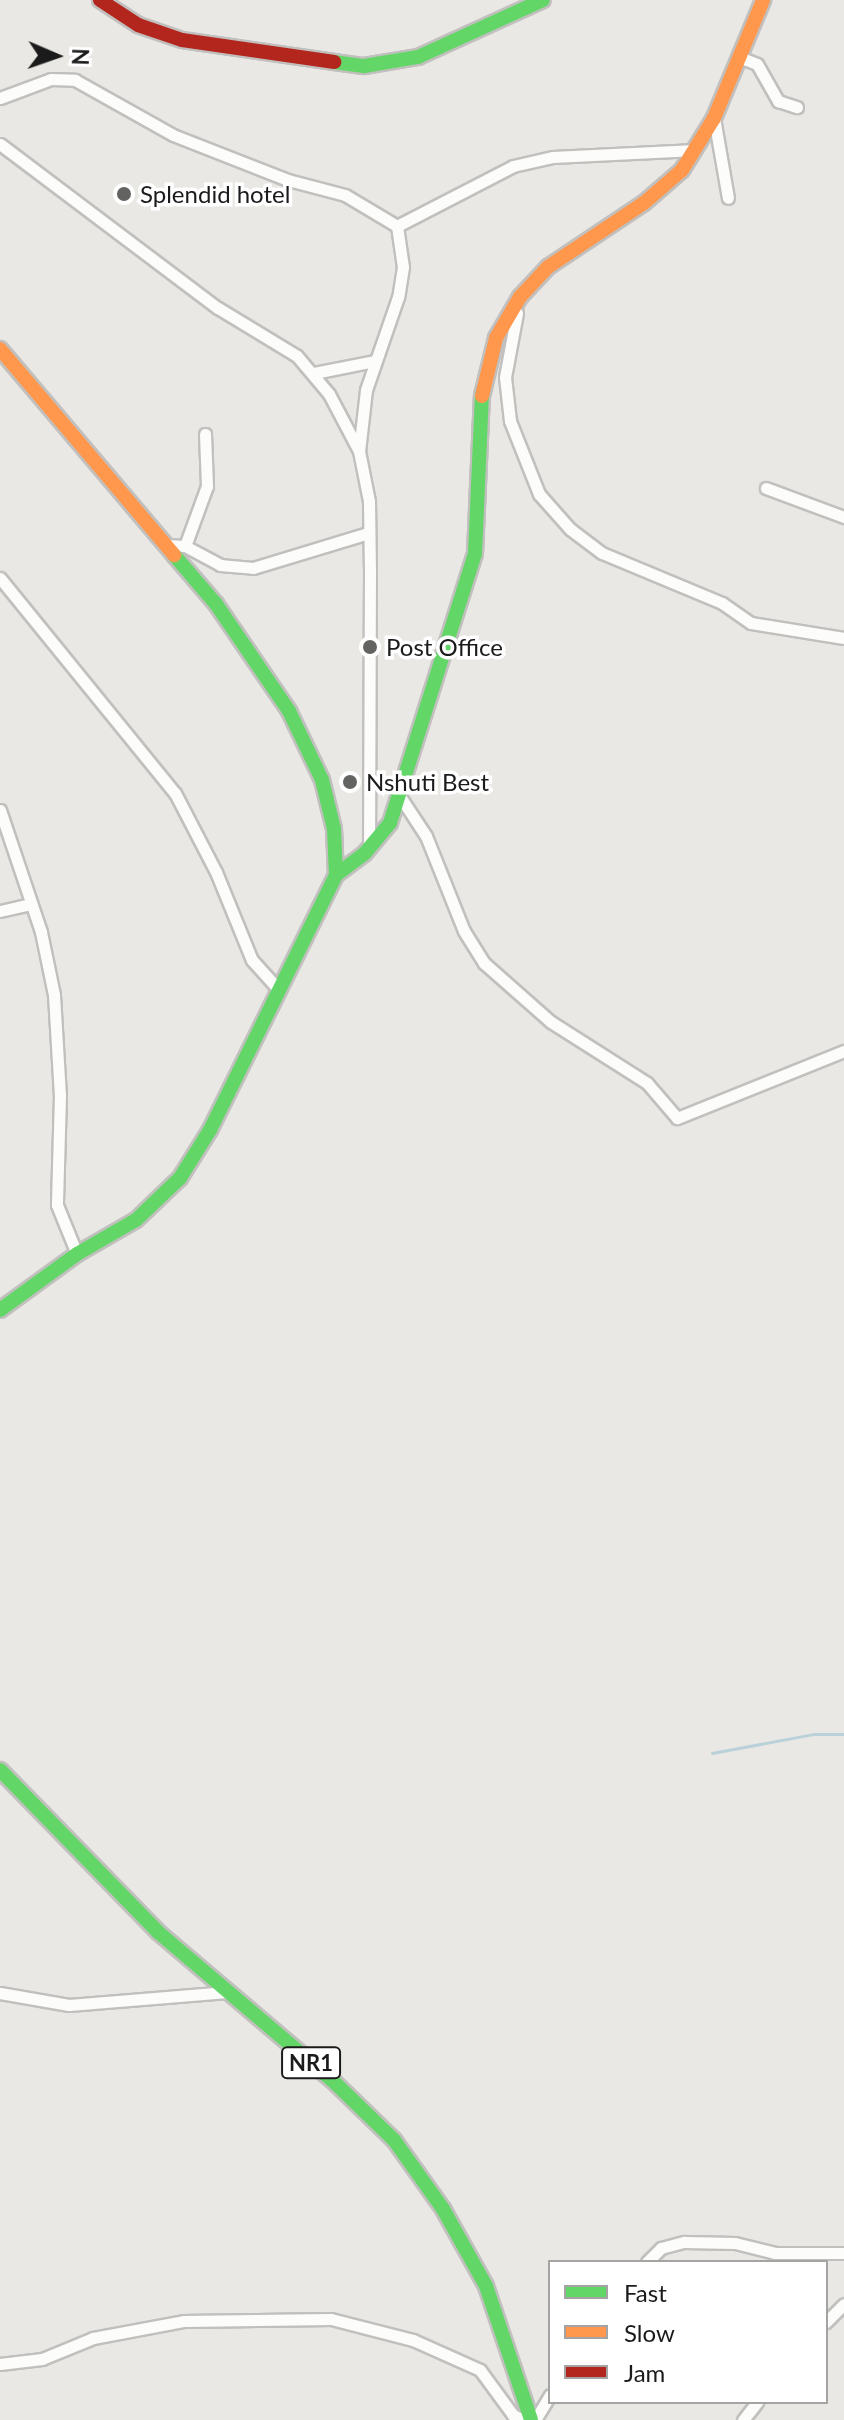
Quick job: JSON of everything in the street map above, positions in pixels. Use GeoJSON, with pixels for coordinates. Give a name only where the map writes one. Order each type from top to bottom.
{"type":"FeatureCollection","features":[{"type":"Feature","properties":{"kind":"main road"},"geometry":{"type":"LineString","coordinates":[[100,0],[138,25],[182,40],[364,66],[418,57],[543,0]]}},
{"type":"Feature","properties":{"kind":"main road"},"geometry":{"type":"LineString","coordinates":[[0,1310],[77,1254],[136,1220],[180,1178],[336,875],[369,849],[401,798],[475,554],[488,362],[520,297],[565,253],[658,193],[696,151],[714,118],[763,0]]}},
{"type":"Feature","properties":{"kind":"main road"},"geometry":{"type":"LineString","coordinates":[[0,349],[243,642],[310,749],[331,813],[336,875]]}},
{"type":"Feature","properties":{"kind":"main road","name":"NR1"},"geometry":{"type":"LineString","coordinates":[[0,1770],[158,1932],[394,2140],[465,2245],[506,2331],[533,2420]]}},
{"type":"Feature","properties":{"kind":"street"},"geometry":{"type":"LineString","coordinates":[[739,57],[757,64],[778,101],[797,107]]}},
{"type":"Feature","properties":{"kind":"street"},"geometry":{"type":"LineString","coordinates":[[0,98],[51,79],[75,80],[173,135],[288,180],[345,195],[397,226]]}},
{"type":"Feature","properties":{"kind":"street"},"geometry":{"type":"LineString","coordinates":[[714,118],[728,198]]}},
{"type":"Feature","properties":{"kind":"street"},"geometry":{"type":"LineString","coordinates":[[0,144],[115,233],[297,356],[314,373],[359,451]]}},
{"type":"Feature","properties":{"kind":"street"},"geometry":{"type":"LineString","coordinates":[[397,226],[513,166],[553,157],[696,151]]}},
{"type":"Feature","properties":{"kind":"street"},"geometry":{"type":"LineString","coordinates":[[369,849],[368,533],[359,451],[374,361],[398,297],[403,267],[397,226]]}},
{"type":"Feature","properties":{"kind":"street"},"geometry":{"type":"LineString","coordinates":[[520,297],[505,377],[506,403],[532,481],[546,505],[602,553],[722,603],[751,623],[844,638]]}},
{"type":"Feature","properties":{"kind":"street"},"geometry":{"type":"LineString","coordinates":[[314,373],[374,361]]}},
{"type":"Feature","properties":{"kind":"street"},"geometry":{"type":"LineString","coordinates":[[185,546],[207,486],[205,434]]}},
{"type":"Feature","properties":{"kind":"street"},"geometry":{"type":"LineString","coordinates":[[766,488],[844,517]]}},
{"type":"Feature","properties":{"kind":"street"},"geometry":{"type":"LineString","coordinates":[[165,545],[185,546],[220,565],[253,568],[368,533]]}},
{"type":"Feature","properties":{"kind":"street"},"geometry":{"type":"LineString","coordinates":[[0,578],[175,793],[216,872],[252,960],[279,990]]}},
{"type":"Feature","properties":{"kind":"street"},"geometry":{"type":"LineString","coordinates":[[401,798],[426,836],[464,931],[484,963],[551,1022],[647,1083],[677,1118],[844,1051]]}},
{"type":"Feature","properties":{"kind":"street"},"geometry":{"type":"LineString","coordinates":[[0,810],[48,966],[58,1034],[57,1205],[77,1254]]}},
{"type":"Feature","properties":{"kind":"street"},"geometry":{"type":"LineString","coordinates":[[0,911],[31,904]]}},
{"type":"Feature","properties":{"kind":"street"},"geometry":{"type":"LineString","coordinates":[[0,1993],[69,2005],[227,1992]]}},
{"type":"Feature","properties":{"kind":"street"},"geometry":{"type":"LineString","coordinates":[[649,2260],[661,2248],[684,2242],[735,2243],[775,2253],[844,2253]]}},
{"type":"Feature","properties":{"kind":"street"},"geometry":{"type":"LineString","coordinates":[[828,2320],[844,2304]]}},
{"type":"Feature","properties":{"kind":"street"},"geometry":{"type":"LineString","coordinates":[[0,2364],[42,2359],[93,2338],[184,2321],[331,2319],[413,2340],[480,2370],[513,2415],[523,2420]]}},
{"type":"Feature","properties":{"kind":"street"},"geometry":{"type":"LineString","coordinates":[[533,2420],[548,2398]]}},
{"type":"Feature","properties":{"kind":"street"},"geometry":{"type":"LineString","coordinates":[[743,2420],[755,2404]]}},
{"type":"Feature","properties":{"kind":"waterway"},"geometry":{"type":"LineString","coordinates":[[712,1753],[814,1734],[844,1734]]}},
{"type":"Feature","properties":{"kind":"traffic: fast"},"geometry":{"type":"LineString","coordinates":[[334,62],[364,66],[418,57],[543,0]]}},
{"type":"Feature","properties":{"kind":"traffic: fast"},"geometry":{"type":"LineString","coordinates":[[0,1310],[77,1254],[136,1220],[180,1178],[210,1130],[336,875],[365,853],[390,823],[475,554],[482,396]]}},
{"type":"Feature","properties":{"kind":"traffic: fast"},"geometry":{"type":"LineString","coordinates":[[174,555],[216,604],[289,711],[322,780],[334,829],[336,875]]}},
{"type":"Feature","properties":{"kind":"traffic: fast"},"geometry":{"type":"LineString","coordinates":[[0,1770],[158,1932],[331,2079],[394,2140],[443,2209],[486,2286],[531,2420]]}},
{"type":"Feature","properties":{"kind":"traffic: slow"},"geometry":{"type":"LineString","coordinates":[[482,396],[496,338],[520,297],[548,267],[644,203],[682,170],[714,118],[763,0]]}},
{"type":"Feature","properties":{"kind":"traffic: slow"},"geometry":{"type":"LineString","coordinates":[[0,349],[174,555]]}},
{"type":"Feature","properties":{"kind":"traffic: jam"},"geometry":{"type":"LineString","coordinates":[[100,0],[138,25],[182,40],[334,62]]}},
{"type":"Feature","properties":{"kind":"place","name":"Splendid hotel"},"geometry":{"type":"Point","coordinates":[124,194]}},
{"type":"Feature","properties":{"kind":"place","name":"Post Office"},"geometry":{"type":"Point","coordinates":[370,647]}},
{"type":"Feature","properties":{"kind":"place","name":"Nshuti Best"},"geometry":{"type":"Point","coordinates":[350,782]}}]}
